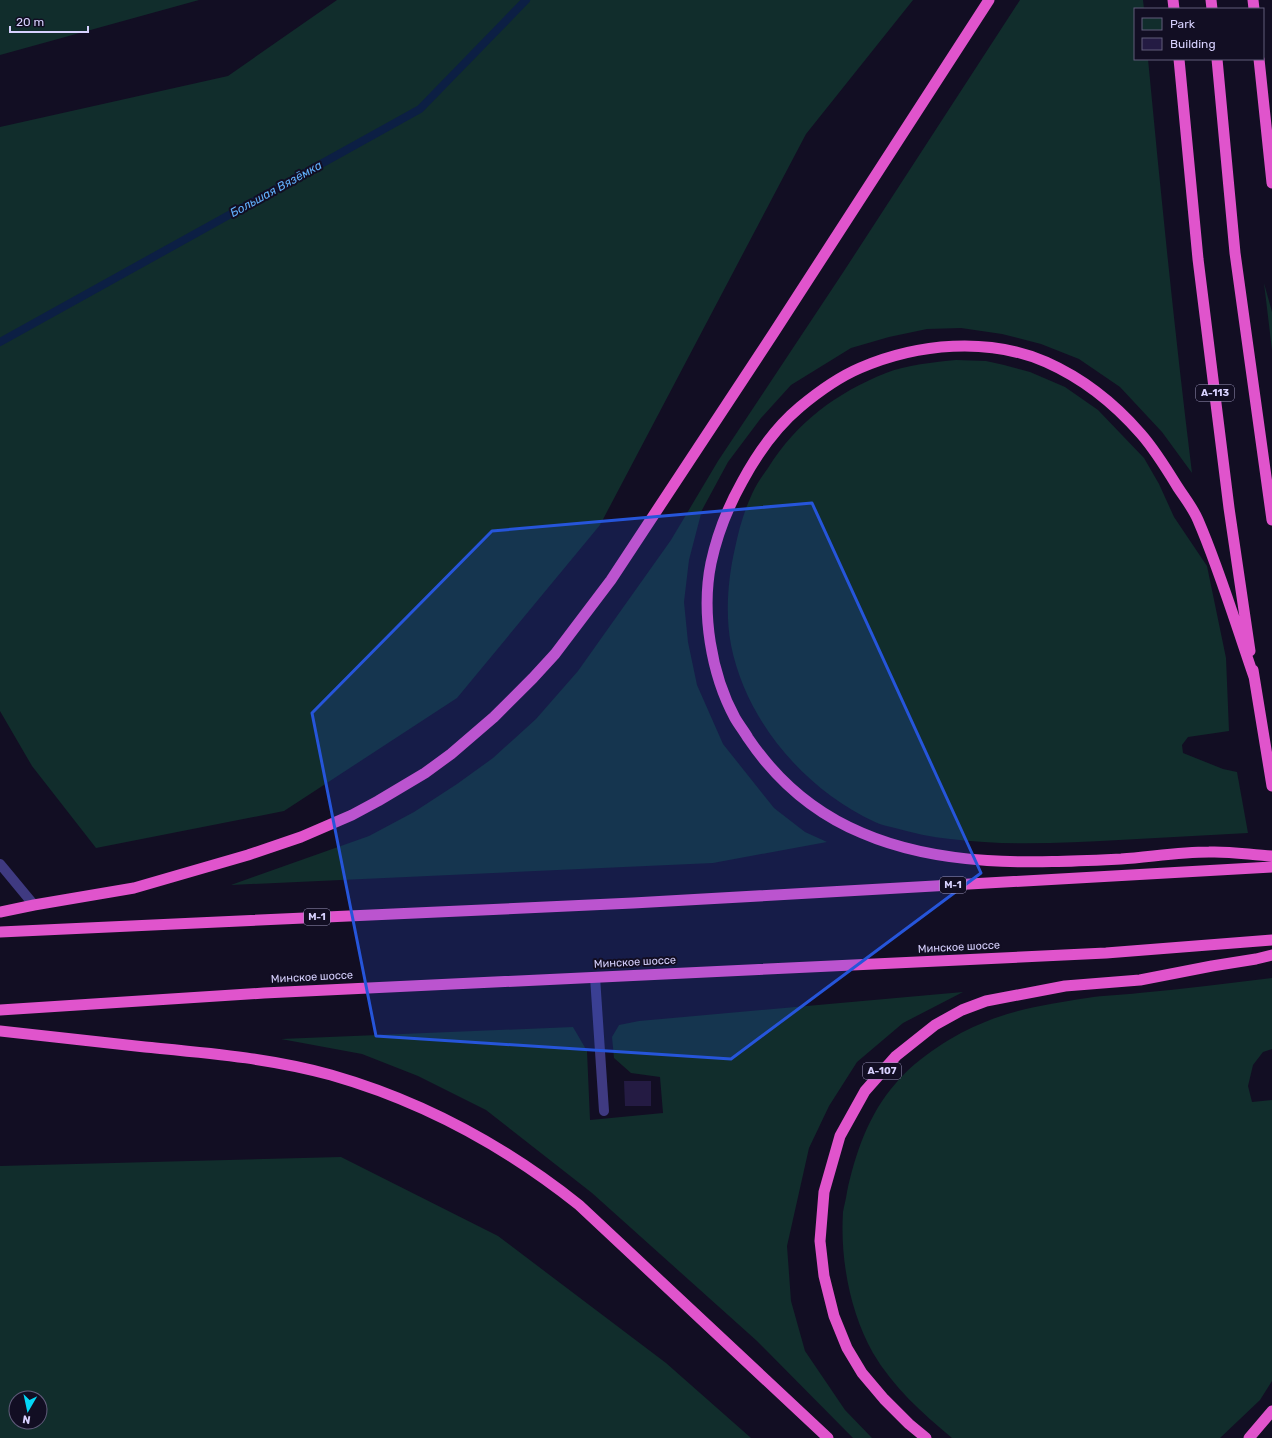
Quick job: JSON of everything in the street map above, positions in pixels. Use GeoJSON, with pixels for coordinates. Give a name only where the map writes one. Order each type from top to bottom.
{"type":"FeatureCollection","features":[{"type":"Feature","properties":{"kind":"highway"},"geometry":{"type":"LineString","coordinates":[[0,912],[134,888],[248,855],[300,837],[365,808],[425,773],[451,754],[494,717],[555,654],[611,580],[990,0]]}},
{"type":"Feature","properties":{"kind":"highway","name":"А-113"},"geometry":{"type":"LineString","coordinates":[[1179,60],[1198,259],[1229,508],[1261,725],[1272,786]]}},
{"type":"Feature","properties":{"kind":"highway"},"geometry":{"type":"LineString","coordinates":[[1217,60],[1235,253],[1272,520]]}},
{"type":"Feature","properties":{"kind":"highway"},"geometry":{"type":"LineString","coordinates":[[1259,60],[1272,183]]}},
{"type":"Feature","properties":{"kind":"highway"},"geometry":{"type":"LineString","coordinates":[[1254,677],[1219,576],[1196,516],[1160,459],[1143,436],[1125,416],[1085,383],[1044,362],[1022,354],[993,348],[960,346],[933,347],[898,355],[858,369],[826,388],[804,404],[782,425],[766,444],[750,467],[734,496],[727,513],[711,562],[708,578],[707,614],[712,652],[722,686],[736,720],[761,756],[788,786],[811,806],[843,824],[877,839],[909,849],[946,856],[985,860],[1013,862],[1122,859],[1208,852],[1272,856]]}},
{"type":"Feature","properties":{"kind":"highway","name":"М-1"},"geometry":{"type":"LineString","coordinates":[[0,932],[641,902],[1272,867]]}},
{"type":"Feature","properties":{"kind":"highway","name":"Минское шоссе"},"geometry":{"type":"LineString","coordinates":[[0,1010],[264,993],[1106,953],[1272,940]]}},
{"type":"Feature","properties":{"kind":"highway","name":"А-107"},"geometry":{"type":"LineString","coordinates":[[926,1438],[884,1399],[862,1373],[847,1348],[837,1323],[824,1276],[820,1241],[824,1192],[840,1136],[865,1091],[896,1056],[935,1025],[962,1010],[986,1001],[1043,989],[1140,980],[1272,955]]}},
{"type":"Feature","properties":{"kind":"highway"},"geometry":{"type":"LineString","coordinates":[[0,1031],[182,1050],[280,1064],[331,1075],[388,1094],[443,1118],[494,1146],[534,1171],[579,1205],[828,1438]]}},
{"type":"Feature","properties":{"kind":"highway"},"geometry":{"type":"LineString","coordinates":[[1249,1438],[1272,1411]]}},
{"type":"Feature","properties":{"kind":"lane"},"geometry":{"type":"LineString","coordinates":[[0,864],[34,905]]}},
{"type":"Feature","properties":{"kind":"lane"},"geometry":{"type":"LineString","coordinates":[[595,977],[604,1110]]}},
{"type":"Feature","properties":{"kind":"highlighted area"},"geometry":{"type":"Polygon","coordinates":[[[812,503],[981,873],[731,1059],[376,1036],[312,713],[492,531],[812,503]]]}},
{"type":"Feature","properties":{"kind":"green space"},"geometry":{"type":"Polygon","coordinates":[[[0,0],[199,0],[0,55],[0,0]]]}},
{"type":"Feature","properties":{"kind":"green space"},"geometry":{"type":"Polygon","coordinates":[[[337,0],[913,0],[806,134],[600,525],[457,698],[284,811],[96,848],[32,766],[0,711],[0,127],[228,76],[337,0]]]}},
{"type":"Feature","properties":{"kind":"green space"},"geometry":{"type":"Polygon","coordinates":[[[1020,0],[1143,0],[1144,8],[1134,8],[1134,60],[1148,60],[1168,266],[1192,473],[1162,432],[1120,387],[1079,359],[1041,344],[1002,334],[961,328],[927,329],[889,337],[851,348],[791,385],[761,418],[728,462],[702,510],[689,560],[684,602],[688,642],[697,685],[723,744],[774,808],[805,832],[827,842],[713,863],[231,885],[369,836],[414,812],[493,758],[536,719],[578,671],[671,540],[718,461],[844,271],[1020,0]]]}},
{"type":"Feature","properties":{"kind":"green space"},"geometry":{"type":"Polygon","coordinates":[[[1264,283],[1272,312],[1272,350],[1264,283]]]}},
{"type":"Feature","properties":{"kind":"green space"},"geometry":{"type":"Polygon","coordinates":[[[956,360],[986,361],[1004,365],[1030,372],[1065,387],[1098,410],[1144,458],[1159,484],[1174,517],[1207,566],[1226,658],[1229,731],[1188,737],[1182,745],[1183,753],[1223,769],[1237,772],[1248,833],[1056,843],[992,843],[943,838],[915,833],[875,822],[849,808],[825,792],[782,750],[765,726],[750,700],[739,673],[731,645],[728,621],[729,584],[738,534],[749,500],[755,487],[779,452],[792,437],[805,423],[834,400],[868,381],[894,370],[920,364],[956,360]]]}},
{"type":"Feature","properties":{"kind":"green space"},"geometry":{"type":"Polygon","coordinates":[[[1272,978],[1272,1049],[1263,1052],[1253,1065],[1248,1086],[1252,1102],[1272,1100],[1272,1381],[1260,1400],[1220,1438],[952,1438],[909,1399],[881,1365],[865,1337],[858,1320],[848,1285],[843,1248],[843,1210],[854,1163],[864,1134],[886,1095],[914,1065],[949,1040],[973,1027],[1009,1013],[1048,1004],[1093,997],[1173,990],[1272,978]]]}},
{"type":"Feature","properties":{"kind":"green space"},"geometry":{"type":"Polygon","coordinates":[[[963,992],[903,1023],[857,1062],[829,1106],[809,1148],[787,1246],[791,1301],[805,1351],[845,1410],[872,1438],[853,1438],[757,1341],[592,1193],[486,1110],[418,1076],[362,1054],[281,1039],[573,1027],[587,1051],[590,1120],[663,1113],[660,1077],[631,1073],[614,1058],[612,1037],[619,1025],[639,1021],[963,992]]]}},
{"type":"Feature","properties":{"kind":"green space"},"geometry":{"type":"Polygon","coordinates":[[[341,1157],[498,1236],[666,1363],[751,1438],[0,1438],[0,1166],[341,1157]]]}},
{"type":"Feature","properties":{"kind":"building"},"geometry":{"type":"Polygon","coordinates":[[[624,1081],[651,1081],[651,1106],[625,1106],[624,1081]]]}},
{"type":"Feature","properties":{"kind":"waterway","name":"Большая Вязёмка"},"geometry":{"type":"LineString","coordinates":[[0,342],[420,109],[526,0]]}}]}
